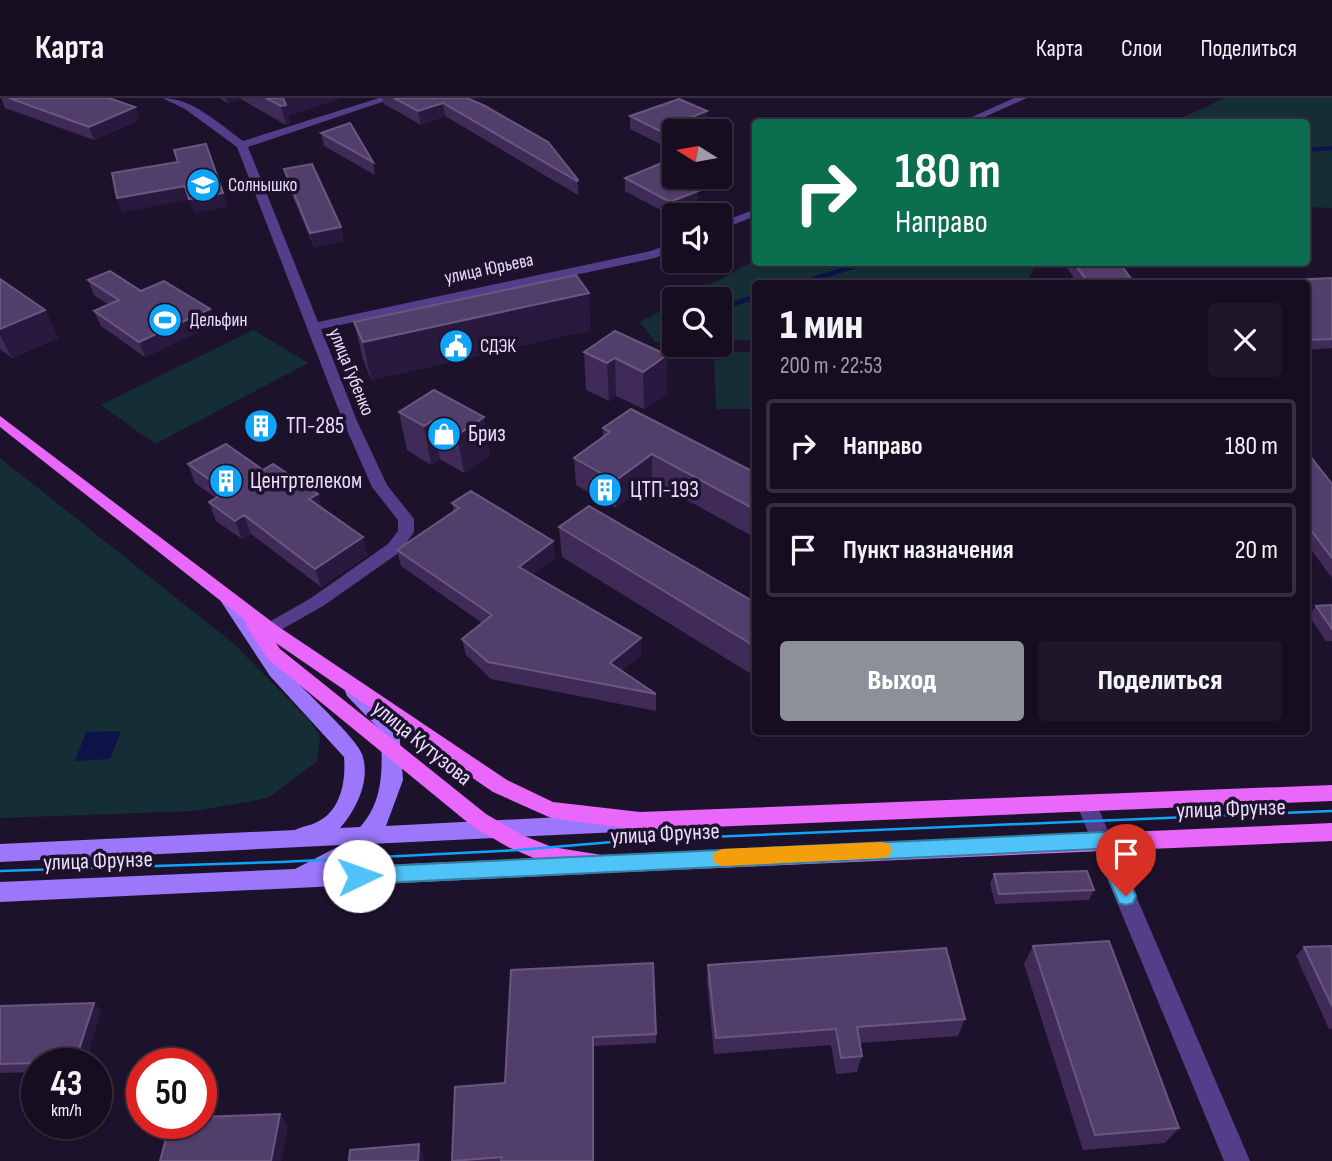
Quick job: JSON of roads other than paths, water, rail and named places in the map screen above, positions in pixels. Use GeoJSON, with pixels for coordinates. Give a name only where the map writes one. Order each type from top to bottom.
{"type":"FeatureCollection","features":[{"type":"Feature","properties":{"kind":"main road","name":"улица Кутузова"},"geometry":{"type":"LineString","coordinates":[[0,420],[270,630],[458,756]]}},
{"type":"Feature","properties":{"kind":"main road","name":"улица Кутузова"},"geometry":{"type":"LineString","coordinates":[[237,605],[274,654],[462,807],[496,830],[550,856],[602,864]]}},
{"type":"Feature","properties":{"kind":"main road"},"geometry":{"type":"LineString","coordinates":[[237,605],[276,671],[353,754],[355,767],[353,792],[325,828],[271,842]]}},
{"type":"Feature","properties":{"kind":"main road"},"geometry":{"type":"LineString","coordinates":[[279,880],[304,874],[350,851],[378,821],[393,780],[390,729],[346,683]]}},
{"type":"Feature","properties":{"kind":"main road","name":"улица Фрунзе"},"geometry":{"type":"LineString","coordinates":[[458,756],[500,786],[551,810],[640,821]]}},
{"type":"Feature","properties":{"kind":"main road","name":"улица Фрунзе"},"geometry":{"type":"LineString","coordinates":[[0,853],[271,842],[640,821],[1332,793]]}},
{"type":"Feature","properties":{"kind":"main road","name":"улица Фрунзе"},"geometry":{"type":"LineString","coordinates":[[0,892],[1102,840],[1332,832]]}},
{"type":"Feature","properties":{"kind":"street"},"geometry":{"type":"LineString","coordinates":[[167,98],[188,107],[242,145],[389,98]]}},
{"type":"Feature","properties":{"kind":"street"},"geometry":{"type":"LineString","coordinates":[[972,119],[1022,98]]}},
{"type":"Feature","properties":{"kind":"street","name":"улица Губенко"},"geometry":{"type":"LineString","coordinates":[[242,145],[311,327],[380,487],[406,519],[406,532],[394,548],[317,602],[270,630]]}},
{"type":"Feature","properties":{"kind":"street"},"geometry":{"type":"LineString","coordinates":[[732,222],[752,214]]}},
{"type":"Feature","properties":{"kind":"street","name":"улица Юрьева"},"geometry":{"type":"LineString","coordinates":[[311,327],[662,251]]}},
{"type":"Feature","properties":{"kind":"street"},"geometry":{"type":"LineString","coordinates":[[1086,803],[1237,1161]]}},
{"type":"Feature","properties":{"kind":"waterway"},"geometry":{"type":"LineString","coordinates":[[1310,150],[1332,148]]}},
{"type":"Feature","properties":{"kind":"waterway"},"geometry":{"type":"LineString","coordinates":[[817,278],[855,266]]}},
{"type":"Feature","properties":{"kind":"waterway"},"geometry":{"type":"LineString","coordinates":[[817,278],[823,276]]}},
{"type":"Feature","properties":{"kind":"waterway"},"geometry":{"type":"LineString","coordinates":[[811,280],[817,278]]}},
{"type":"Feature","properties":{"kind":"waterway"},"geometry":{"type":"LineString","coordinates":[[732,304],[752,298]]}},
{"type":"Feature","properties":{"kind":"tram line"},"geometry":{"type":"LineString","coordinates":[[0,871],[281,862],[518,850],[636,840],[1332,811]]}},
{"type":"Feature","properties":{"kind":"place","name":"Солнышко"},"geometry":{"type":"Point","coordinates":[203,185]}},
{"type":"Feature","properties":{"kind":"place","name":"Дельфин"},"geometry":{"type":"Point","coordinates":[165,320]}},
{"type":"Feature","properties":{"kind":"place","name":"СДЭК"},"geometry":{"type":"Point","coordinates":[456,346]}},
{"type":"Feature","properties":{"kind":"place","name":"ТП-285"},"geometry":{"type":"Point","coordinates":[261,426]}},
{"type":"Feature","properties":{"kind":"place","name":"Бриз"},"geometry":{"type":"Point","coordinates":[444,434]}},
{"type":"Feature","properties":{"kind":"place","name":"Центртелеком"},"geometry":{"type":"Point","coordinates":[226,481]}},
{"type":"Feature","properties":{"kind":"place","name":"ЦТП-193"},"geometry":{"type":"Point","coordinates":[605,490]}}]}
